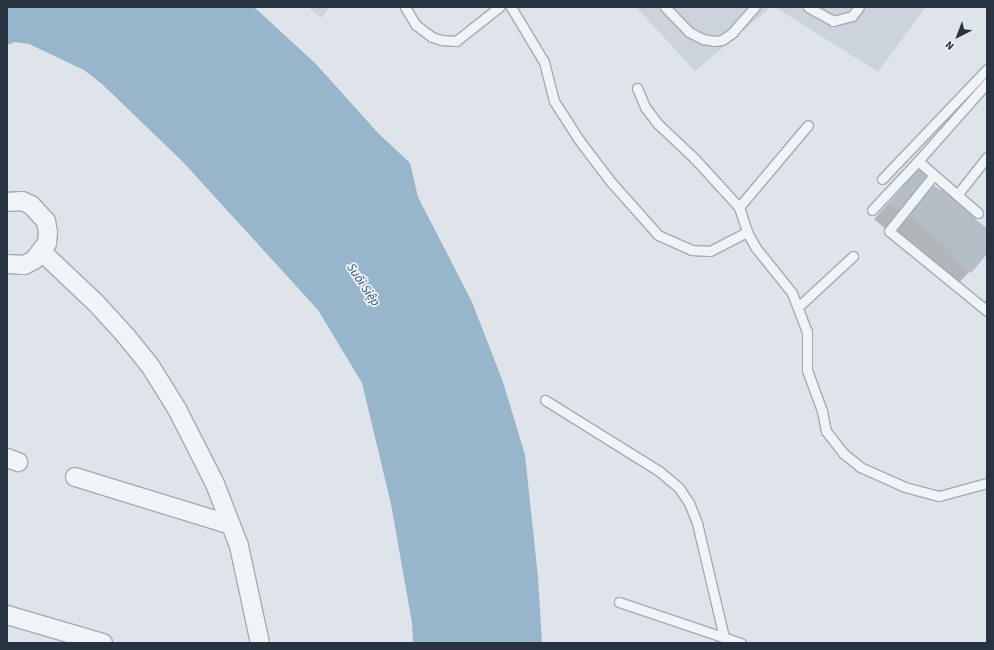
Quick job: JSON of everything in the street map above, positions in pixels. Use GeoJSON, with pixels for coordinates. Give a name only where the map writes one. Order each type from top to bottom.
{"type":"FeatureCollection","features":[{"type":"Feature","properties":{"kind":"street"},"geometry":{"type":"LineString","coordinates":[[7,202],[22,201],[40,212],[48,232],[42,252],[24,265],[7,264]]}},
{"type":"Feature","properties":{"kind":"street"},"geometry":{"type":"LineString","coordinates":[[42,252],[108,315],[148,364],[177,409],[205,463],[231,525],[247,578],[260,643]]}},
{"type":"Feature","properties":{"kind":"street"},"geometry":{"type":"LineString","coordinates":[[74,477],[231,525]]}},
{"type":"Feature","properties":{"kind":"street"},"geometry":{"type":"LineString","coordinates":[[7,615],[103,643]]}},
{"type":"Feature","properties":{"kind":"lane"},"geometry":{"type":"LineString","coordinates":[[405,7],[416,25],[432,37],[441,40],[456,41],[499,7]]}},
{"type":"Feature","properties":{"kind":"lane"},"geometry":{"type":"LineString","coordinates":[[511,7],[544,62],[554,100],[579,140],[611,182],[658,235],[691,250],[710,251],[747,232]]}},
{"type":"Feature","properties":{"kind":"lane"},"geometry":{"type":"LineString","coordinates":[[665,7],[689,32],[703,39],[714,41],[722,40],[732,33],[755,7]]}},
{"type":"Feature","properties":{"kind":"lane"},"geometry":{"type":"LineString","coordinates":[[808,7],[833,21],[852,16],[859,7]]}},
{"type":"Feature","properties":{"kind":"lane"},"geometry":{"type":"LineString","coordinates":[[882,179],[987,69]]}},
{"type":"Feature","properties":{"kind":"lane"},"geometry":{"type":"LineString","coordinates":[[872,210],[918,162],[987,83]]}},
{"type":"Feature","properties":{"kind":"lane"},"geometry":{"type":"LineString","coordinates":[[637,88],[645,107],[658,124],[695,159],[739,207],[747,232],[756,248],[792,293],[807,332],[807,370],[822,411],[826,431],[843,453],[860,467],[905,486],[939,496],[987,483]]}},
{"type":"Feature","properties":{"kind":"lane"},"geometry":{"type":"LineString","coordinates":[[739,207],[808,125]]}},
{"type":"Feature","properties":{"kind":"lane"},"geometry":{"type":"LineString","coordinates":[[957,195],[987,157]]}},
{"type":"Feature","properties":{"kind":"lane"},"geometry":{"type":"LineString","coordinates":[[918,162],[978,212]]}},
{"type":"Feature","properties":{"kind":"lane"},"geometry":{"type":"LineString","coordinates":[[934,176],[889,232],[987,310]]}},
{"type":"Feature","properties":{"kind":"lane"},"geometry":{"type":"LineString","coordinates":[[798,307],[853,256]]}},
{"type":"Feature","properties":{"kind":"lane"},"geometry":{"type":"LineString","coordinates":[[545,400],[659,471],[679,488],[689,503],[697,523],[724,637]]}},
{"type":"Feature","properties":{"kind":"lane"},"geometry":{"type":"LineString","coordinates":[[619,602],[741,643]]}},
{"type":"Feature","properties":{"kind":"shaded area"},"geometry":{"type":"Polygon","coordinates":[[[308,7],[330,7],[321,18],[308,7]]]}},
{"type":"Feature","properties":{"kind":"shaded area"},"geometry":{"type":"Polygon","coordinates":[[[636,7],[771,7],[695,71],[636,7]]]}},
{"type":"Feature","properties":{"kind":"shaded area"},"geometry":{"type":"Polygon","coordinates":[[[775,7],[926,7],[878,72],[775,7]]]}},
{"type":"Feature","properties":{"kind":"water","name":"Suối Siệp"},"geometry":{"type":"Polygon","coordinates":[[[7,7],[254,7],[316,64],[378,133],[410,163],[418,197],[472,302],[503,382],[525,455],[538,577],[542,643],[413,643],[412,623],[391,504],[362,383],[318,310],[183,162],[102,84],[84,70],[29,44],[15,42],[7,45],[7,7]]]}},
{"type":"Feature","properties":{"kind":"building"},"geometry":{"type":"Polygon","coordinates":[[[919,168],[934,181],[932,184],[940,190],[943,186],[978,216],[975,219],[985,227],[987,224],[987,254],[971,273],[951,256],[954,253],[911,216],[909,220],[889,203],[919,168]]]}}]}
